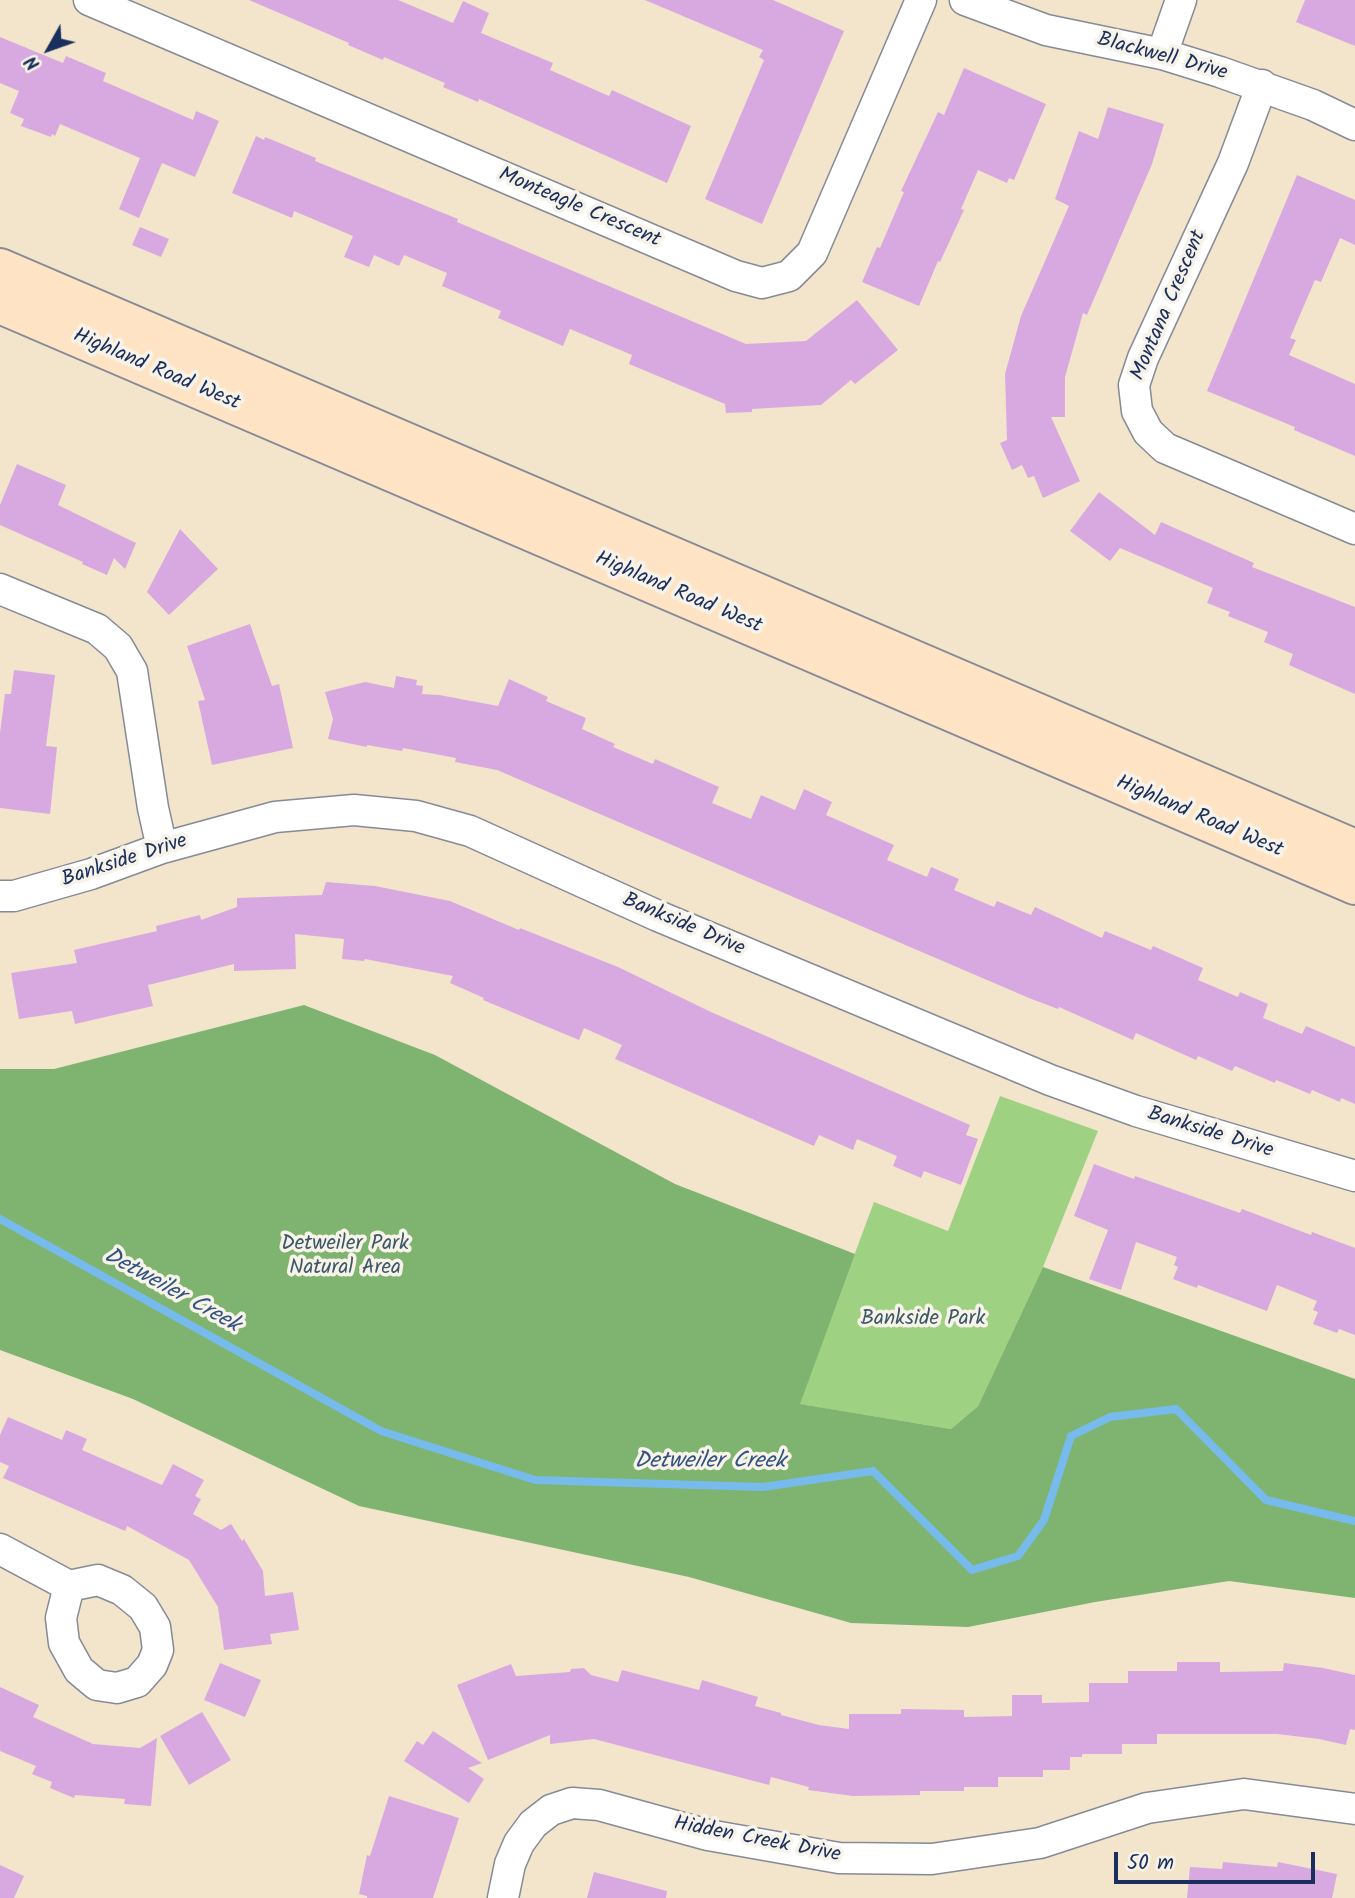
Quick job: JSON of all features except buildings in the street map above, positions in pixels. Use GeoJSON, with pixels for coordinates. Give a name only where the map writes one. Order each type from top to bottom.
{"type":"FeatureCollection","features":[{"type":"Feature","properties":{"kind":"main road","name":"Highland Road West"},"geometry":{"type":"LineString","coordinates":[[0,268],[1355,849]]}},
{"type":"Feature","properties":{"kind":"main road","name":"Highland Road West"},"geometry":{"type":"LineString","coordinates":[[0,304],[1355,885]]}},
{"type":"Feature","properties":{"kind":"street","name":"Monteagle Crescent"},"geometry":{"type":"LineString","coordinates":[[89,0],[736,276],[762,283],[789,276],[812,254],[921,0]]}},
{"type":"Feature","properties":{"kind":"street","name":"Blackwell Drive"},"geometry":{"type":"LineString","coordinates":[[965,0],[1046,30],[1162,54],[1262,85],[1355,125]]}},
{"type":"Feature","properties":{"kind":"street"},"geometry":{"type":"LineString","coordinates":[[1162,54],[1181,0]]}},
{"type":"Feature","properties":{"kind":"street","name":"Montana Crescent"},"geometry":{"type":"LineString","coordinates":[[1262,85],[1233,163],[1143,358],[1134,384],[1137,411],[1148,432],[1165,448],[1355,528]]}},
{"type":"Feature","properties":{"kind":"street"},"geometry":{"type":"LineString","coordinates":[[0,589],[97,629],[118,648],[132,671],[153,808],[162,848]]}},
{"type":"Feature","properties":{"kind":"street","name":"Bankside Drive"},"geometry":{"type":"LineString","coordinates":[[0,896],[14,896],[91,874],[162,848],[275,817],[354,810],[416,816],[470,831],[658,916],[1050,1080],[1136,1111],[1355,1177]]}},
{"type":"Feature","properties":{"kind":"street"},"geometry":{"type":"LineString","coordinates":[[0,1549],[69,1586]]}},
{"type":"Feature","properties":{"kind":"street","name":"Hidden Creek Drive"},"geometry":{"type":"LineString","coordinates":[[503,1898],[510,1864],[519,1843],[533,1824],[551,1810],[572,1803],[599,1805],[708,1836],[839,1858],[932,1859],[1040,1843],[1147,1808],[1244,1794],[1355,1809]]}},
{"type":"Feature","properties":{"kind":"green space","name":"Detweiler Park Natural Area"},"geometry":{"type":"Polygon","coordinates":[[[304,1005],[435,1055],[675,1184],[855,1254],[800,1404],[951,1429],[978,1406],[1043,1267],[1355,1379],[1355,1598],[1229,1581],[1095,1602],[968,1627],[851,1623],[689,1577],[359,1506],[133,1399],[0,1350],[0,1069],[54,1069],[304,1005]]]}},
{"type":"Feature","properties":{"kind":"green space","name":"Bankside Park"},"geometry":{"type":"Polygon","coordinates":[[[1000,1096],[1098,1131],[1043,1267],[978,1406],[951,1429],[799,1404],[874,1202],[948,1231],[1000,1096]]]}},
{"type":"Feature","properties":{"kind":"waterway","name":"Detweiler Creek"},"geometry":{"type":"LineString","coordinates":[[0,1219],[381,1431],[535,1480],[763,1487],[873,1471],[972,1570],[1018,1556],[1044,1520],[1071,1436],[1110,1417],[1176,1409],[1266,1500],[1355,1521]]}}]}
